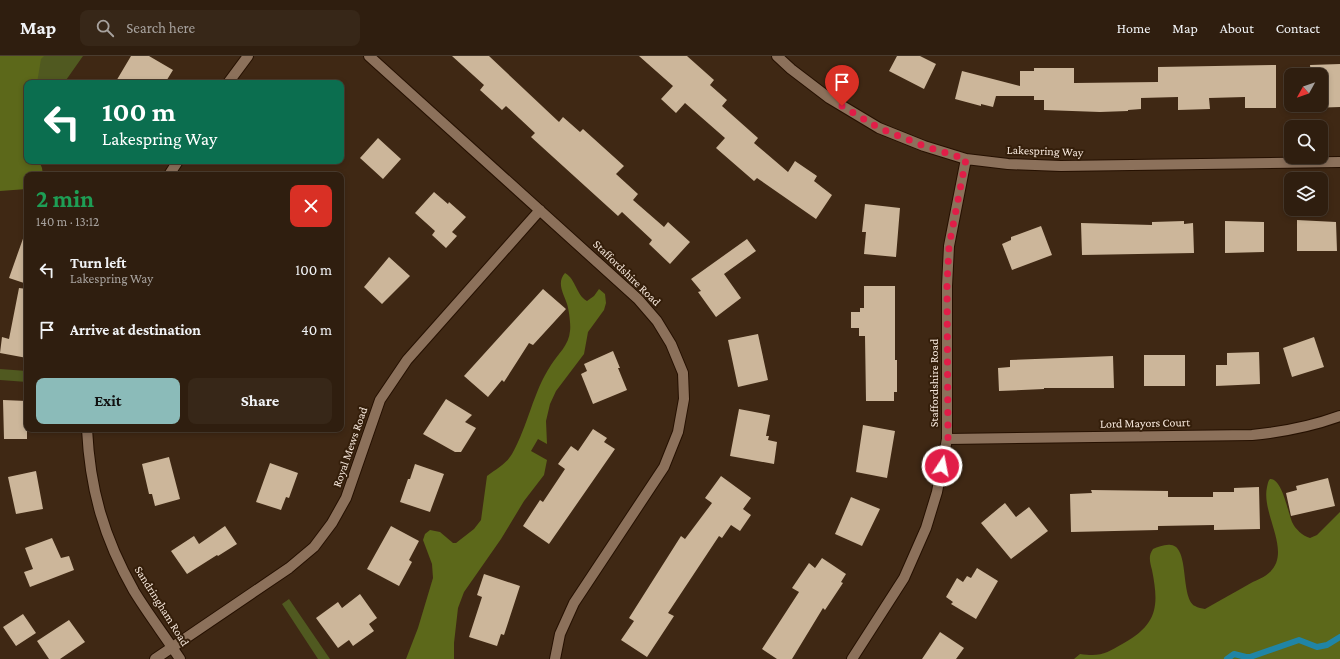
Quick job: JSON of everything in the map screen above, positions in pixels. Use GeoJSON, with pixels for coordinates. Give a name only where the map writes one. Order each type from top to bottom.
{"type":"FeatureCollection","features":[{"type":"Feature","properties":{"kind":"street"},"geometry":{"type":"LineString","coordinates":[[230,80],[248,56]]}},
{"type":"Feature","properties":{"kind":"street","name":"Staffordshire Road"},"geometry":{"type":"LineString","coordinates":[[369,56],[638,299],[657,321],[671,344],[683,372],[684,399],[678,432],[664,467],[574,603],[560,634],[555,659]]}},
{"type":"Feature","properties":{"kind":"street","name":"Lakespring Way"},"geometry":{"type":"LineString","coordinates":[[777,56],[791,69],[829,98],[879,128],[924,146],[966,159],[1008,164],[1061,166],[1340,162]]}},
{"type":"Feature","properties":{"kind":"street","name":"Staffordshire Road"},"geometry":{"type":"LineString","coordinates":[[852,659],[904,578],[926,528],[937,492],[948,439],[947,286],[949,246],[966,159]]}},
{"type":"Feature","properties":{"kind":"street","name":"Royal Mews Road"},"geometry":{"type":"LineString","coordinates":[[155,659],[289,568],[314,547],[332,523],[346,498],[380,400],[391,383],[407,360],[540,210]]}},
{"type":"Feature","properties":{"kind":"street","name":"Lord Mayors Court"},"geometry":{"type":"LineString","coordinates":[[948,439],[1252,435],[1289,431],[1340,416]]}},
{"type":"Feature","properties":{"kind":"street","name":"Sandringham Road"},"geometry":{"type":"LineString","coordinates":[[87,432],[88,452],[96,500],[111,547],[135,592],[180,659]]}},
{"type":"Feature","properties":{"kind":"green space"},"geometry":{"type":"Polygon","coordinates":[[[0,56],[83,56],[66,80],[24,80],[0,56]]]}},
{"type":"Feature","properties":{"kind":"green space"},"geometry":{"type":"Polygon","coordinates":[[[0,56],[44,56],[41,59],[38,80],[24,80],[24,164],[40,164],[43,172],[24,172],[24,189],[0,191],[0,56]]]}},
{"type":"Feature","properties":{"kind":"green space"},"geometry":{"type":"Polygon","coordinates":[[[565,273],[572,279],[580,295],[587,301],[594,296],[599,289],[605,294],[606,303],[604,310],[588,332],[584,354],[556,391],[550,404],[546,421],[547,444],[538,439],[531,451],[547,460],[544,475],[524,501],[501,539],[464,592],[458,608],[454,643],[454,659],[406,659],[418,628],[433,578],[432,564],[423,540],[425,534],[430,530],[440,532],[453,543],[456,543],[474,529],[481,520],[487,476],[510,458],[518,443],[545,375],[568,341],[570,331],[569,314],[561,285],[562,277],[565,273]]]}},
{"type":"Feature","properties":{"kind":"green space"},"geometry":{"type":"Polygon","coordinates":[[[0,369],[24,371],[24,382],[0,380],[0,369]]]}},
{"type":"Feature","properties":{"kind":"green space"},"geometry":{"type":"Polygon","coordinates":[[[1270,479],[1274,480],[1278,484],[1284,496],[1293,525],[1307,537],[1310,538],[1317,535],[1340,512],[1340,659],[1074,659],[1080,654],[1094,655],[1113,649],[1135,636],[1150,621],[1155,603],[1154,582],[1150,559],[1150,554],[1153,549],[1169,545],[1177,548],[1181,554],[1190,601],[1196,607],[1205,609],[1270,572],[1276,563],[1278,554],[1277,543],[1266,498],[1268,481],[1270,479]]]}},
{"type":"Feature","properties":{"kind":"green space"},"geometry":{"type":"Polygon","coordinates":[[[289,599],[330,659],[318,659],[282,604],[289,599]]]}},
{"type":"Feature","properties":{"kind":"building"},"geometry":{"type":"Polygon","coordinates":[[[131,56],[149,56],[173,70],[167,80],[117,80],[131,56]]]}},
{"type":"Feature","properties":{"kind":"building"},"geometry":{"type":"Polygon","coordinates":[[[452,56],[489,56],[559,122],[563,117],[580,132],[583,129],[624,166],[616,174],[638,194],[633,200],[664,227],[668,222],[690,242],[670,264],[649,244],[652,240],[622,212],[618,216],[531,137],[535,133],[506,106],[502,110],[480,90],[484,85],[452,56]]]}},
{"type":"Feature","properties":{"kind":"building"},"geometry":{"type":"Polygon","coordinates":[[[639,56],[687,56],[714,80],[710,85],[727,100],[722,106],[758,138],[754,143],[788,172],[795,161],[817,176],[814,181],[832,195],[816,219],[757,178],[754,181],[716,148],[725,138],[685,103],[676,113],[661,99],[673,86],[639,56]]]}},
{"type":"Feature","properties":{"kind":"building"},"geometry":{"type":"Polygon","coordinates":[[[897,56],[920,56],[936,64],[924,89],[889,71],[897,56]]]}},
{"type":"Feature","properties":{"kind":"building"},"geometry":{"type":"Polygon","coordinates":[[[1340,64],[1340,107],[1328,107],[1328,68],[1310,68],[1310,65],[1340,64]]]}},
{"type":"Feature","properties":{"kind":"building"},"geometry":{"type":"Polygon","coordinates":[[[1276,65],[1276,108],[1245,108],[1245,97],[1209,98],[1210,109],[1178,110],[1178,97],[1141,98],[1141,109],[1100,112],[1044,110],[1044,100],[1034,100],[1034,96],[996,96],[993,107],[981,104],[981,106],[955,99],[962,71],[1020,86],[1020,71],[1034,71],[1034,68],[1074,68],[1074,83],[1158,82],[1158,67],[1276,65]]]}},
{"type":"Feature","properties":{"kind":"building"},"geometry":{"type":"Polygon","coordinates":[[[378,138],[401,159],[383,179],[360,158],[378,138]]]}},
{"type":"Feature","properties":{"kind":"building"},"geometry":{"type":"Polygon","coordinates":[[[434,192],[448,204],[449,202],[466,217],[452,232],[457,236],[446,248],[432,235],[435,231],[415,213],[434,192]]]}},
{"type":"Feature","properties":{"kind":"building"},"geometry":{"type":"Polygon","coordinates":[[[865,204],[900,208],[896,257],[864,254],[866,232],[862,232],[865,204]]]}},
{"type":"Feature","properties":{"kind":"building"},"geometry":{"type":"Polygon","coordinates":[[[1297,220],[1336,222],[1337,251],[1297,251],[1297,220]]]}},
{"type":"Feature","properties":{"kind":"building"},"geometry":{"type":"Polygon","coordinates":[[[1184,221],[1184,224],[1193,223],[1194,253],[1082,255],[1081,223],[1152,225],[1152,222],[1184,221]]]}},
{"type":"Feature","properties":{"kind":"building"},"geometry":{"type":"Polygon","coordinates":[[[1225,221],[1264,222],[1264,252],[1225,253],[1225,221]]]}},
{"type":"Feature","properties":{"kind":"building"},"geometry":{"type":"Polygon","coordinates":[[[1041,226],[1052,255],[1012,270],[1002,244],[1011,240],[1011,237],[1041,226]]]}},
{"type":"Feature","properties":{"kind":"building"},"geometry":{"type":"Polygon","coordinates":[[[24,236],[24,283],[9,278],[24,236]]]}},
{"type":"Feature","properties":{"kind":"building"},"geometry":{"type":"Polygon","coordinates":[[[747,239],[756,251],[724,274],[741,298],[716,317],[698,292],[701,291],[691,279],[747,239]]]}},
{"type":"Feature","properties":{"kind":"building"},"geometry":{"type":"Polygon","coordinates":[[[389,257],[410,276],[382,304],[364,287],[389,257]]]}},
{"type":"Feature","properties":{"kind":"building"},"geometry":{"type":"Polygon","coordinates":[[[864,286],[895,286],[895,360],[897,360],[897,392],[894,392],[894,401],[866,401],[865,336],[859,336],[859,328],[851,328],[851,312],[860,312],[860,308],[864,308],[864,286]]]}},
{"type":"Feature","properties":{"kind":"building"},"geometry":{"type":"Polygon","coordinates":[[[19,288],[24,289],[24,357],[0,353],[2,337],[9,339],[19,288]]]}},
{"type":"Feature","properties":{"kind":"building"},"geometry":{"type":"Polygon","coordinates":[[[543,289],[566,309],[533,345],[529,343],[504,382],[502,380],[488,397],[464,376],[543,289]]]}},
{"type":"Feature","properties":{"kind":"building"},"geometry":{"type":"Polygon","coordinates":[[[758,334],[768,380],[738,387],[728,340],[758,334]]]}},
{"type":"Feature","properties":{"kind":"building"},"geometry":{"type":"Polygon","coordinates":[[[1314,337],[1324,367],[1292,377],[1283,348],[1314,337]]]}},
{"type":"Feature","properties":{"kind":"building"},"geometry":{"type":"Polygon","coordinates":[[[613,351],[627,390],[593,404],[581,374],[587,371],[584,364],[613,351]]]}},
{"type":"Feature","properties":{"kind":"building"},"geometry":{"type":"Polygon","coordinates":[[[1259,352],[1260,384],[1216,386],[1216,365],[1227,365],[1227,353],[1259,352]]]}},
{"type":"Feature","properties":{"kind":"building"},"geometry":{"type":"Polygon","coordinates":[[[1144,355],[1185,355],[1185,386],[1144,386],[1144,355]]]}},
{"type":"Feature","properties":{"kind":"building"},"geometry":{"type":"Polygon","coordinates":[[[1113,356],[1114,388],[1044,388],[999,391],[998,368],[1010,367],[1010,360],[1113,356]]]}},
{"type":"Feature","properties":{"kind":"building"},"geometry":{"type":"Polygon","coordinates":[[[446,399],[472,415],[465,422],[476,428],[461,452],[455,452],[423,434],[446,399]]]}},
{"type":"Feature","properties":{"kind":"building"},"geometry":{"type":"Polygon","coordinates":[[[3,400],[24,401],[24,432],[27,432],[27,439],[4,439],[3,400]]]}},
{"type":"Feature","properties":{"kind":"building"},"geometry":{"type":"Polygon","coordinates":[[[739,409],[770,415],[766,436],[769,436],[768,440],[777,442],[774,464],[730,456],[739,409]]]}},
{"type":"Feature","properties":{"kind":"building"},"geometry":{"type":"Polygon","coordinates":[[[863,425],[895,431],[887,478],[856,472],[863,425]]]}},
{"type":"Feature","properties":{"kind":"building"},"geometry":{"type":"Polygon","coordinates":[[[593,429],[607,438],[604,442],[615,449],[549,544],[523,526],[540,500],[543,502],[565,469],[558,464],[571,446],[578,451],[593,429]]]}},
{"type":"Feature","properties":{"kind":"building"},"geometry":{"type":"Polygon","coordinates":[[[169,457],[180,499],[155,506],[152,494],[149,494],[142,464],[169,457]]]}},
{"type":"Feature","properties":{"kind":"building"},"geometry":{"type":"Polygon","coordinates":[[[270,463],[298,473],[289,498],[286,497],[281,510],[256,502],[270,463]]]}},
{"type":"Feature","properties":{"kind":"building"},"geometry":{"type":"Polygon","coordinates":[[[415,464],[444,474],[430,512],[400,502],[415,464]]]}},
{"type":"Feature","properties":{"kind":"building"},"geometry":{"type":"Polygon","coordinates":[[[36,471],[43,509],[16,514],[8,477],[36,471]]]}},
{"type":"Feature","properties":{"kind":"building"},"geometry":{"type":"Polygon","coordinates":[[[721,476],[751,498],[743,509],[751,515],[740,531],[731,525],[722,538],[719,536],[668,613],[674,616],[647,657],[621,640],[634,621],[629,618],[681,536],[685,539],[712,503],[705,498],[721,476]]]}},
{"type":"Feature","properties":{"kind":"building"},"geometry":{"type":"Polygon","coordinates":[[[1328,478],[1335,506],[1291,516],[1286,493],[1297,490],[1296,486],[1328,478]]]}},
{"type":"Feature","properties":{"kind":"building"},"geometry":{"type":"Polygon","coordinates":[[[1259,487],[1260,529],[1214,530],[1214,525],[1158,526],[1158,530],[1071,532],[1070,494],[1092,493],[1091,490],[1168,491],[1168,497],[1213,497],[1213,492],[1234,492],[1234,488],[1259,487]]]}},
{"type":"Feature","properties":{"kind":"building"},"geometry":{"type":"Polygon","coordinates":[[[851,497],[880,509],[862,546],[835,534],[851,497]]]}},
{"type":"Feature","properties":{"kind":"building"},"geometry":{"type":"Polygon","coordinates":[[[1005,503],[1016,517],[1029,507],[1048,531],[1011,559],[981,523],[1005,503]]]}},
{"type":"Feature","properties":{"kind":"building"},"geometry":{"type":"Polygon","coordinates":[[[225,526],[237,544],[187,574],[171,551],[194,536],[199,544],[225,526]]]}},
{"type":"Feature","properties":{"kind":"building"},"geometry":{"type":"Polygon","coordinates":[[[391,526],[419,541],[409,560],[412,562],[399,586],[367,569],[391,526]]]}},
{"type":"Feature","properties":{"kind":"building"},"geometry":{"type":"Polygon","coordinates":[[[52,538],[61,558],[69,556],[74,570],[30,587],[24,572],[33,569],[25,548],[52,538]]]}},
{"type":"Feature","properties":{"kind":"building"},"geometry":{"type":"Polygon","coordinates":[[[822,558],[846,574],[841,582],[843,583],[825,610],[823,608],[792,659],[777,659],[762,649],[799,592],[792,588],[809,563],[815,568],[822,558]]]}},
{"type":"Feature","properties":{"kind":"building"},"geometry":{"type":"Polygon","coordinates":[[[977,568],[998,581],[976,619],[951,604],[953,602],[946,597],[957,578],[963,582],[967,576],[971,578],[977,568]]]}},
{"type":"Feature","properties":{"kind":"building"},"geometry":{"type":"Polygon","coordinates":[[[484,574],[520,586],[504,635],[501,634],[497,646],[469,637],[482,597],[477,595],[484,574]]]}},
{"type":"Feature","properties":{"kind":"building"},"geometry":{"type":"Polygon","coordinates":[[[360,594],[377,618],[369,624],[374,631],[353,646],[349,640],[338,648],[316,618],[338,602],[342,608],[360,594]]]}},
{"type":"Feature","properties":{"kind":"building"},"geometry":{"type":"Polygon","coordinates":[[[23,614],[36,633],[16,646],[3,627],[23,614]]]}},
{"type":"Feature","properties":{"kind":"building"},"geometry":{"type":"Polygon","coordinates":[[[69,620],[85,642],[60,659],[49,659],[37,641],[69,620]]]}},
{"type":"Feature","properties":{"kind":"building"},"geometry":{"type":"Polygon","coordinates":[[[940,632],[964,648],[956,659],[922,659],[940,632]]]}},
{"type":"Feature","properties":{"kind":"waterway"},"geometry":{"type":"LineString","coordinates":[[1227,659],[1234,654],[1250,657],[1299,640],[1317,647],[1327,645],[1340,637]]}},
{"type":"Feature","properties":{"kind":"route"},"geometry":{"type":"LineString","coordinates":[[842,106],[879,128],[924,146],[966,159],[954,214],[949,246],[947,286],[948,439],[942,466]]}}]}
